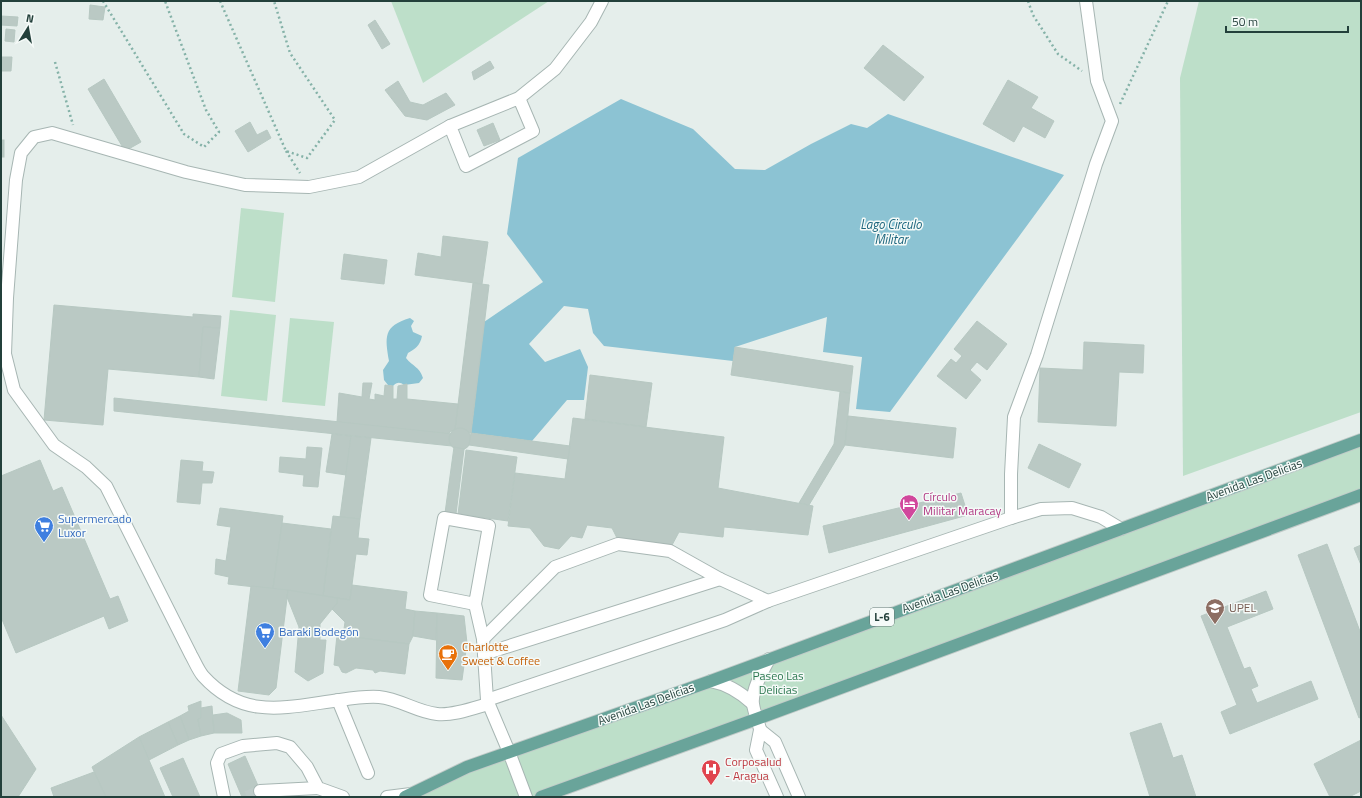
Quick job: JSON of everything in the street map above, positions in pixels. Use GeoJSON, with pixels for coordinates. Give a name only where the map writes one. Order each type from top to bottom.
{"type":"FeatureCollection","features":[{"type":"Feature","properties":{"kind":"main road","name":"Avenida Las Delicias"},"geometry":{"type":"LineString","coordinates":[[408,796],[467,767],[711,681],[1361,440]]}},
{"type":"Feature","properties":{"kind":"main road"},"geometry":{"type":"LineString","coordinates":[[541,797],[759,724],[1361,494]]}},
{"type":"Feature","properties":{"kind":"street"},"geometry":{"type":"LineString","coordinates":[[602,1],[591,22],[555,69],[519,98],[450,126],[359,177],[309,187],[245,186],[186,172],[52,133],[34,137],[21,153],[16,180],[7,298],[5,354],[14,390],[54,445],[86,467],[106,486],[184,643],[202,675],[220,692],[235,702],[256,707],[273,708],[365,697],[379,697],[388,698],[439,715],[458,712],[725,620],[768,601],[1041,509],[1072,508],[1101,517],[1121,529]]}},
{"type":"Feature","properties":{"kind":"street"},"geometry":{"type":"LineString","coordinates":[[1011,518],[1011,474],[1014,417],[1036,355],[1096,164],[1112,121],[1097,81],[1086,1]]}},
{"type":"Feature","properties":{"kind":"street"},"geometry":{"type":"LineString","coordinates":[[450,126],[466,166],[533,131],[519,98]]}},
{"type":"Feature","properties":{"kind":"street"},"geometry":{"type":"LineString","coordinates":[[476,604],[430,595],[444,518],[489,526],[476,604],[483,639],[487,702],[509,752],[526,797]]}},
{"type":"Feature","properties":{"kind":"street"},"geometry":{"type":"LineString","coordinates":[[483,639],[555,567],[618,544],[670,551],[720,579],[768,601]]}},
{"type":"Feature","properties":{"kind":"street"},"geometry":{"type":"LineString","coordinates":[[484,654],[720,579]]}},
{"type":"Feature","properties":{"kind":"street"},"geometry":{"type":"LineString","coordinates":[[752,703],[762,671],[769,659]]}},
{"type":"Feature","properties":{"kind":"street"},"geometry":{"type":"LineString","coordinates":[[711,681],[723,683],[743,695],[752,703],[759,724],[775,742],[799,797]]}},
{"type":"Feature","properties":{"kind":"street"},"geometry":{"type":"LineString","coordinates":[[338,700],[368,772]]}},
{"type":"Feature","properties":{"kind":"street"},"geometry":{"type":"LineString","coordinates":[[759,724],[756,750],[777,797]]}},
{"type":"Feature","properties":{"kind":"street"},"geometry":{"type":"LineString","coordinates":[[224,797],[217,763],[220,754],[243,746],[277,743],[290,747],[307,767],[318,788]]}},
{"type":"Feature","properties":{"kind":"street"},"geometry":{"type":"LineString","coordinates":[[260,791],[318,788],[343,797]]}},
{"type":"Feature","properties":{"kind":"street"},"geometry":{"type":"LineString","coordinates":[[387,797],[408,796]]}},
{"type":"Feature","properties":{"kind":"path"},"geometry":{"type":"LineString","coordinates":[[103,1],[184,134],[204,147],[219,132],[206,110],[165,1]]}},
{"type":"Feature","properties":{"kind":"path"},"geometry":{"type":"LineString","coordinates":[[220,1],[286,151],[309,187]]}},
{"type":"Feature","properties":{"kind":"path"},"geometry":{"type":"LineString","coordinates":[[274,1],[290,53],[335,120],[307,158],[286,151]]}},
{"type":"Feature","properties":{"kind":"path"},"geometry":{"type":"LineString","coordinates":[[1028,1],[1033,15],[1058,54],[1097,81]]}},
{"type":"Feature","properties":{"kind":"path"},"geometry":{"type":"LineString","coordinates":[[1112,121],[1168,1]]}},
{"type":"Feature","properties":{"kind":"path"},"geometry":{"type":"LineString","coordinates":[[55,62],[77,141]]}},
{"type":"Feature","properties":{"kind":"green space"},"geometry":{"type":"Polygon","coordinates":[[[391,1],[549,1],[423,83],[391,1]]]}},
{"type":"Feature","properties":{"kind":"green space"},"geometry":{"type":"Polygon","coordinates":[[[1199,1],[1361,1],[1361,412],[1183,476],[1180,78],[1199,1]]]}},
{"type":"Feature","properties":{"kind":"green space"},"geometry":{"type":"Polygon","coordinates":[[[241,208],[284,213],[275,302],[232,297],[241,208]]]}},
{"type":"Feature","properties":{"kind":"green space"},"geometry":{"type":"Polygon","coordinates":[[[230,310],[276,315],[267,401],[221,396],[230,310]]]}},
{"type":"Feature","properties":{"kind":"green space"},"geometry":{"type":"Polygon","coordinates":[[[290,318],[334,322],[325,406],[282,402],[290,318]]]}},
{"type":"Feature","properties":{"kind":"green space","name":"Paseo Las Delicias"},"geometry":{"type":"Polygon","coordinates":[[[1361,440],[1361,494],[541,797],[405,797],[467,767],[1361,440]]]}},
{"type":"Feature","properties":{"kind":"water","name":"Lago Circulo Militar"},"geometry":{"type":"Polygon","coordinates":[[[621,99],[693,129],[735,169],[765,170],[811,144],[851,124],[867,128],[888,114],[1064,175],[890,412],[856,409],[862,357],[823,352],[827,317],[735,347],[733,361],[604,346],[593,333],[588,309],[564,306],[529,344],[545,362],[580,349],[588,367],[584,400],[567,400],[532,441],[471,433],[484,322],[543,282],[507,234],[518,158],[621,99]]]}},
{"type":"Feature","properties":{"kind":"water"},"geometry":{"type":"Polygon","coordinates":[[[410,318],[414,321],[411,326],[413,332],[422,336],[419,345],[408,353],[406,358],[418,369],[423,378],[419,383],[404,385],[398,383],[393,386],[388,385],[384,380],[383,370],[389,361],[387,345],[388,334],[390,329],[395,325],[410,318]]]}},
{"type":"Feature","properties":{"kind":"building"},"geometry":{"type":"Polygon","coordinates":[[[90,5],[105,7],[103,20],[89,19],[90,5]]]}},
{"type":"Feature","properties":{"kind":"building"},"geometry":{"type":"Polygon","coordinates":[[[1,16],[18,17],[17,26],[1,25],[1,16]]]}},
{"type":"Feature","properties":{"kind":"building"},"geometry":{"type":"Polygon","coordinates":[[[375,20],[390,44],[382,49],[368,25],[375,20]]]}},
{"type":"Feature","properties":{"kind":"building"},"geometry":{"type":"Polygon","coordinates":[[[6,29],[15,30],[14,42],[5,41],[6,29]]]}},
{"type":"Feature","properties":{"kind":"building"},"geometry":{"type":"Polygon","coordinates":[[[883,45],[924,77],[904,101],[864,68],[883,45]]]}},
{"type":"Feature","properties":{"kind":"building"},"geometry":{"type":"Polygon","coordinates":[[[1,57],[12,57],[11,71],[1,71],[1,57]]]}},
{"type":"Feature","properties":{"kind":"building"},"geometry":{"type":"Polygon","coordinates":[[[490,61],[494,68],[474,80],[472,72],[490,61]]]}},
{"type":"Feature","properties":{"kind":"building"},"geometry":{"type":"Polygon","coordinates":[[[104,79],[141,142],[125,151],[88,89],[104,79]]]}},
{"type":"Feature","properties":{"kind":"building"},"geometry":{"type":"Polygon","coordinates":[[[1008,80],[1038,97],[1031,108],[1054,121],[1045,138],[1023,126],[1014,142],[983,124],[1008,80]]]}},
{"type":"Feature","properties":{"kind":"building"},"geometry":{"type":"Polygon","coordinates":[[[398,81],[410,102],[423,105],[446,93],[455,105],[427,120],[405,116],[385,90],[398,81]]]}},
{"type":"Feature","properties":{"kind":"building"},"geometry":{"type":"Polygon","coordinates":[[[250,122],[257,135],[267,130],[271,138],[248,152],[235,131],[250,122]]]}},
{"type":"Feature","properties":{"kind":"building"},"geometry":{"type":"Polygon","coordinates":[[[493,123],[500,140],[484,146],[477,130],[493,123]]]}},
{"type":"Feature","properties":{"kind":"building"},"geometry":{"type":"Polygon","coordinates":[[[1,140],[4,140],[4,157],[1,157],[1,140]]]}},
{"type":"Feature","properties":{"kind":"building"},"geometry":{"type":"Polygon","coordinates":[[[443,236],[488,242],[482,284],[415,275],[418,253],[441,257],[443,236]]]}},
{"type":"Feature","properties":{"kind":"building"},"geometry":{"type":"Polygon","coordinates":[[[344,254],[387,260],[384,284],[341,279],[344,254]]]}},
{"type":"Feature","properties":{"kind":"building"},"geometry":{"type":"Polygon","coordinates":[[[473,283],[489,285],[471,433],[455,429],[473,283]]]}},
{"type":"Feature","properties":{"kind":"building"},"geometry":{"type":"Polygon","coordinates":[[[54,305],[193,317],[193,314],[221,316],[220,328],[203,327],[199,377],[108,369],[103,425],[44,420],[54,305]]]}},
{"type":"Feature","properties":{"kind":"building"},"geometry":{"type":"Polygon","coordinates":[[[977,321],[1007,344],[987,370],[977,362],[970,370],[981,380],[966,399],[937,376],[951,359],[956,363],[962,356],[954,349],[977,321]]]}},
{"type":"Feature","properties":{"kind":"building"},"geometry":{"type":"Polygon","coordinates":[[[203,327],[220,328],[214,379],[199,377],[203,327]]]}},
{"type":"Feature","properties":{"kind":"building"},"geometry":{"type":"Polygon","coordinates":[[[1084,342],[1144,345],[1143,373],[1119,372],[1116,426],[1038,422],[1040,368],[1083,370],[1084,342]]]}},
{"type":"Feature","properties":{"kind":"building"},"geometry":{"type":"Polygon","coordinates":[[[735,347],[853,366],[850,393],[731,375],[735,347]]]}},
{"type":"Feature","properties":{"kind":"building"},"geometry":{"type":"Polygon","coordinates":[[[590,375],[652,383],[646,427],[585,419],[590,375]]]}},
{"type":"Feature","properties":{"kind":"building"},"geometry":{"type":"Polygon","coordinates":[[[363,383],[372,383],[369,399],[375,400],[375,394],[384,396],[385,385],[393,386],[393,399],[397,399],[398,386],[407,384],[407,399],[458,404],[455,429],[447,434],[337,422],[339,393],[362,397],[363,383]]]}},
{"type":"Feature","properties":{"kind":"building"},"geometry":{"type":"Polygon","coordinates":[[[840,392],[850,393],[845,445],[809,505],[799,503],[834,444],[840,392]]]}},
{"type":"Feature","properties":{"kind":"building"},"geometry":{"type":"Polygon","coordinates":[[[114,398],[453,434],[452,446],[114,411],[114,398]]]}},
{"type":"Feature","properties":{"kind":"building"},"geometry":{"type":"Polygon","coordinates":[[[848,416],[956,428],[953,458],[845,445],[848,416]]]}},
{"type":"Feature","properties":{"kind":"building"},"geometry":{"type":"Polygon","coordinates":[[[573,418],[724,437],[718,488],[813,506],[808,535],[724,527],[723,537],[679,532],[671,547],[618,540],[612,528],[587,525],[582,538],[571,536],[559,549],[544,546],[530,528],[508,526],[515,473],[565,479],[573,418]]]}},
{"type":"Feature","properties":{"kind":"building"},"geometry":{"type":"Polygon","coordinates":[[[460,428],[468,431],[471,439],[468,447],[460,450],[452,447],[449,439],[452,431],[460,428]]]}},
{"type":"Feature","properties":{"kind":"building"},"geometry":{"type":"Polygon","coordinates":[[[471,433],[570,446],[568,459],[469,445],[471,433]]]}},
{"type":"Feature","properties":{"kind":"building"},"geometry":{"type":"Polygon","coordinates":[[[332,434],[351,436],[346,475],[326,472],[332,434]]]}},
{"type":"Feature","properties":{"kind":"building"},"geometry":{"type":"Polygon","coordinates":[[[351,436],[371,438],[360,519],[340,517],[351,436]]]}},
{"type":"Feature","properties":{"kind":"building"},"geometry":{"type":"Polygon","coordinates":[[[1039,444],[1081,464],[1069,488],[1028,468],[1039,444]]]}},
{"type":"Feature","properties":{"kind":"building"},"geometry":{"type":"Polygon","coordinates":[[[307,447],[322,448],[318,487],[303,486],[304,475],[279,472],[280,457],[306,459],[307,447]]]}},
{"type":"Feature","properties":{"kind":"building"},"geometry":{"type":"Polygon","coordinates":[[[454,447],[464,449],[456,514],[445,513],[454,447]]]}},
{"type":"Feature","properties":{"kind":"building"},"geometry":{"type":"Polygon","coordinates":[[[466,450],[517,457],[508,521],[458,514],[466,450]]]}},
{"type":"Feature","properties":{"kind":"building","name":"Supermercado Luxor"},"geometry":{"type":"Polygon","coordinates":[[[40,460],[53,491],[62,487],[110,599],[118,596],[128,621],[109,629],[104,616],[16,653],[1,617],[1,476],[40,460]]]}},
{"type":"Feature","properties":{"kind":"building"},"geometry":{"type":"Polygon","coordinates":[[[181,460],[203,462],[202,471],[214,472],[212,483],[202,483],[200,504],[177,502],[181,460]]]}},
{"type":"Feature","properties":{"kind":"building"},"geometry":{"type":"Polygon","coordinates":[[[961,493],[968,515],[829,553],[823,526],[961,493]]]}},
{"type":"Feature","properties":{"kind":"building"},"geometry":{"type":"Polygon","coordinates":[[[220,508],[283,516],[273,589],[228,584],[229,577],[215,574],[216,559],[226,561],[231,527],[217,525],[220,508]]]}},
{"type":"Feature","properties":{"kind":"building"},"geometry":{"type":"Polygon","coordinates":[[[333,516],[360,519],[358,538],[369,539],[367,555],[356,554],[350,600],[323,596],[333,516]]]}},
{"type":"Feature","properties":{"kind":"building"},"geometry":{"type":"Polygon","coordinates":[[[282,523],[331,529],[323,596],[273,589],[282,523]]]}},
{"type":"Feature","properties":{"kind":"building"},"geometry":{"type":"Polygon","coordinates":[[[1327,544],[1361,634],[1361,717],[1359,718],[1298,555],[1327,544]]]}},
{"type":"Feature","properties":{"kind":"building"},"geometry":{"type":"Polygon","coordinates":[[[1361,545],[1361,565],[1354,548],[1361,545]]]}},
{"type":"Feature","properties":{"kind":"building"},"geometry":{"type":"Polygon","coordinates":[[[352,585],[407,592],[405,609],[415,611],[413,636],[409,644],[343,636],[345,622],[332,609],[337,603],[337,598],[350,600],[352,585]]]}},
{"type":"Feature","properties":{"kind":"building"},"geometry":{"type":"Polygon","coordinates":[[[251,586],[288,590],[276,688],[269,695],[238,691],[251,586]]]}},
{"type":"Feature","properties":{"kind":"building"},"geometry":{"type":"Polygon","coordinates":[[[288,590],[337,598],[337,603],[320,624],[320,640],[326,640],[323,673],[308,681],[295,672],[299,627],[287,597],[288,590]]]}},
{"type":"Feature","properties":{"kind":"building"},"geometry":{"type":"Polygon","coordinates":[[[1266,591],[1273,609],[1227,627],[1244,669],[1250,667],[1258,686],[1251,689],[1257,703],[1311,681],[1318,699],[1230,734],[1221,712],[1237,705],[1201,616],[1266,591]]]}},
{"type":"Feature","properties":{"kind":"building"},"geometry":{"type":"Polygon","coordinates":[[[415,611],[437,613],[436,640],[413,636],[415,611]]]}},
{"type":"Feature","properties":{"kind":"building"},"geometry":{"type":"Polygon","coordinates":[[[437,613],[464,616],[467,643],[462,680],[436,678],[437,613]]]}},
{"type":"Feature","properties":{"kind":"building"},"geometry":{"type":"Polygon","coordinates":[[[337,635],[409,644],[405,674],[380,671],[375,673],[373,670],[356,668],[346,673],[342,672],[339,666],[334,665],[337,635]]]}},
{"type":"Feature","properties":{"kind":"building"},"geometry":{"type":"Polygon","coordinates":[[[201,701],[201,718],[198,719],[201,736],[189,740],[180,716],[189,711],[188,706],[201,701]]]}},
{"type":"Feature","properties":{"kind":"building"},"geometry":{"type":"Polygon","coordinates":[[[212,706],[214,733],[201,736],[198,719],[201,718],[201,708],[212,706]]]}},
{"type":"Feature","properties":{"kind":"building"},"geometry":{"type":"Polygon","coordinates":[[[227,713],[241,720],[242,733],[214,733],[213,715],[227,713]]]}},
{"type":"Feature","properties":{"kind":"building"},"geometry":{"type":"Polygon","coordinates":[[[1,715],[36,769],[18,797],[1,797],[1,715]]]}},
{"type":"Feature","properties":{"kind":"building"},"geometry":{"type":"Polygon","coordinates":[[[180,716],[189,740],[178,745],[168,722],[180,716]]]}},
{"type":"Feature","properties":{"kind":"building"},"geometry":{"type":"Polygon","coordinates":[[[168,722],[178,745],[149,760],[139,737],[168,722]]]}},
{"type":"Feature","properties":{"kind":"building"},"geometry":{"type":"Polygon","coordinates":[[[1161,723],[1173,758],[1182,755],[1196,797],[1150,797],[1130,733],[1161,723]]]}},
{"type":"Feature","properties":{"kind":"building"},"geometry":{"type":"Polygon","coordinates":[[[139,737],[165,797],[106,797],[92,767],[139,737]]]}},
{"type":"Feature","properties":{"kind":"building"},"geometry":{"type":"Polygon","coordinates":[[[1361,740],[1361,791],[1349,797],[1330,797],[1314,764],[1361,740]]]}},
{"type":"Feature","properties":{"kind":"building"},"geometry":{"type":"Polygon","coordinates":[[[245,756],[263,797],[242,797],[228,764],[245,756]]]}},
{"type":"Feature","properties":{"kind":"building"},"geometry":{"type":"Polygon","coordinates":[[[183,758],[200,797],[173,797],[160,768],[183,758]]]}},
{"type":"Feature","properties":{"kind":"building"},"geometry":{"type":"Polygon","coordinates":[[[94,772],[106,797],[54,797],[51,788],[94,772]]]}},
{"type":"Feature","properties":{"kind":"tunnel"},"geometry":{"type":"LineString","coordinates":[[247,797],[260,791]]}},
{"type":"Feature","properties":{"kind":"place","name":"Círculo Militar Maracay"},"geometry":{"type":"Point","coordinates":[909,521]}},
{"type":"Feature","properties":{"kind":"place","name":"Supermercado Luxor"},"geometry":{"type":"Point","coordinates":[44,543]}},
{"type":"Feature","properties":{"kind":"place","name":"UPEL"},"geometry":{"type":"Point","coordinates":[1215,625]}},
{"type":"Feature","properties":{"kind":"place","name":"Baraki Bodegón"},"geometry":{"type":"Point","coordinates":[265,649]}},
{"type":"Feature","properties":{"kind":"place","name":"Charlotte Sweet & Coffee"},"geometry":{"type":"Point","coordinates":[448,671]}},
{"type":"Feature","properties":{"kind":"place","name":"Corposalud - Aragua"},"geometry":{"type":"Point","coordinates":[711,786]}}]}
